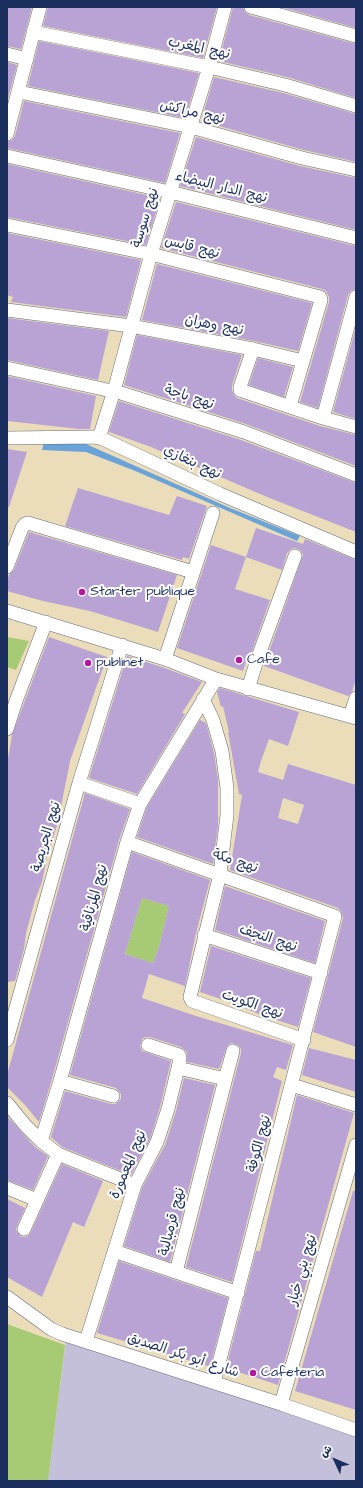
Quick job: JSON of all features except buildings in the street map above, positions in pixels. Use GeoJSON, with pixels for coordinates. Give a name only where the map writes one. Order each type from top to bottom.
{"type":"FeatureCollection","features":[{"type":"Feature","properties":{"kind":"street"},"geometry":{"type":"LineString","coordinates":[[7,134],[40,7]]}},
{"type":"Feature","properties":{"kind":"street","name":"نهج سوسة"},"geometry":{"type":"LineString","coordinates":[[99,438],[114,391],[151,254],[191,128],[225,7]]}},
{"type":"Feature","properties":{"kind":"street"},"geometry":{"type":"LineString","coordinates":[[251,7],[356,36]]}},
{"type":"Feature","properties":{"kind":"street","name":"نهج المغرب"},"geometry":{"type":"LineString","coordinates":[[33,32],[209,67],[285,85],[356,106]]}},
{"type":"Feature","properties":{"kind":"street"},"geometry":{"type":"LineString","coordinates":[[7,54],[27,59]]}},
{"type":"Feature","properties":{"kind":"street","name":"نهج مراكش"},"geometry":{"type":"LineString","coordinates":[[19,92],[191,128],[302,158],[356,170]]}},
{"type":"Feature","properties":{"kind":"street","name":"نهج الدار البيضاء"},"geometry":{"type":"LineString","coordinates":[[7,156],[170,192],[356,238]]}},
{"type":"Feature","properties":{"kind":"street","name":"نهج قابس"},"geometry":{"type":"LineString","coordinates":[[7,225],[151,254],[321,298],[303,361]]}},
{"type":"Feature","properties":{"kind":"street"},"geometry":{"type":"LineString","coordinates":[[323,418],[356,297]]}},
{"type":"Feature","properties":{"kind":"street","name":"نهج وهران"},"geometry":{"type":"LineString","coordinates":[[7,310],[131,326],[252,349],[240,390],[323,418],[356,427]]}},
{"type":"Feature","properties":{"kind":"street"},"geometry":{"type":"LineString","coordinates":[[252,349],[303,361],[290,406]]}},
{"type":"Feature","properties":{"kind":"street","name":"نهج باجة"},"geometry":{"type":"LineString","coordinates":[[7,368],[114,391],[244,432],[356,474]]}},
{"type":"Feature","properties":{"kind":"street","name":"نهج بنغازي"},"geometry":{"type":"LineString","coordinates":[[7,438],[99,438],[220,494],[356,552]]}},
{"type":"Feature","properties":{"kind":"street"},"geometry":{"type":"LineString","coordinates":[[165,659],[213,513]]}},
{"type":"Feature","properties":{"kind":"street"},"geometry":{"type":"LineString","coordinates":[[7,567],[22,528],[28,523],[193,572]]}},
{"type":"Feature","properties":{"kind":"street"},"geometry":{"type":"LineString","coordinates":[[248,689],[256,660],[295,556]]}},
{"type":"Feature","properties":{"kind":"street"},"geometry":{"type":"LineString","coordinates":[[7,611],[165,659],[216,680],[353,717],[356,698]]}},
{"type":"Feature","properties":{"kind":"street"},"geometry":{"type":"LineString","coordinates":[[7,729],[46,622]]}},
{"type":"Feature","properties":{"kind":"street","name":"نهج الجريصة"},"geometry":{"type":"LineString","coordinates":[[7,1040],[9,1017],[122,645]]}},
{"type":"Feature","properties":{"kind":"street","name":"نهج المرناقية"},"geometry":{"type":"LineString","coordinates":[[41,1141],[60,1081],[127,842],[140,804],[216,680]]}},
{"type":"Feature","properties":{"kind":"street"},"geometry":{"type":"LineString","coordinates":[[203,699],[213,720],[222,751],[227,788],[226,821],[220,874],[204,935]]}},
{"type":"Feature","properties":{"kind":"street"},"geometry":{"type":"LineString","coordinates":[[79,783],[140,804]]}},
{"type":"Feature","properties":{"kind":"street","name":"نهج مكة"},"geometry":{"type":"LineString","coordinates":[[127,842],[333,914]]}},
{"type":"Feature","properties":{"kind":"street","name":"نهج الكوفة"},"geometry":{"type":"LineString","coordinates":[[214,1382],[335,919],[333,914]]}},
{"type":"Feature","properties":{"kind":"street","name":"نهج النجف"},"geometry":{"type":"LineString","coordinates":[[204,935],[321,973]]}},
{"type":"Feature","properties":{"kind":"street","name":"نهج الكويت"},"geometry":{"type":"LineString","coordinates":[[204,935],[190,997],[191,1000],[304,1040]]}},
{"type":"Feature","properties":{"kind":"street"},"geometry":{"type":"LineString","coordinates":[[148,1045],[179,1055],[180,1058],[178,1068],[225,1079]]}},
{"type":"Feature","properties":{"kind":"street","name":"نهج قرمبالية"},"geometry":{"type":"LineString","coordinates":[[233,1051],[176,1272],[225,1079],[233,1051]]}},
{"type":"Feature","properties":{"kind":"street","name":"نهج المعمورة"},"geometry":{"type":"LineString","coordinates":[[86,1341],[135,1185],[157,1142],[168,1109],[178,1068]]}},
{"type":"Feature","properties":{"kind":"street"},"geometry":{"type":"LineString","coordinates":[[60,1081],[113,1096]]}},
{"type":"Feature","properties":{"kind":"street"},"geometry":{"type":"LineString","coordinates":[[292,1085],[356,1105]]}},
{"type":"Feature","properties":{"kind":"street"},"geometry":{"type":"LineString","coordinates":[[7,1103],[25,1125],[41,1141],[58,1154],[135,1185]]}},
{"type":"Feature","properties":{"kind":"street","name":"نهج بني خيار"},"geometry":{"type":"LineString","coordinates":[[281,1404],[356,1145]]}},
{"type":"Feature","properties":{"kind":"street"},"geometry":{"type":"LineString","coordinates":[[24,1229],[58,1154]]}},
{"type":"Feature","properties":{"kind":"street"},"geometry":{"type":"LineString","coordinates":[[7,1188],[37,1200]]}},
{"type":"Feature","properties":{"kind":"street"},"geometry":{"type":"LineString","coordinates":[[114,1251],[238,1293]]}},
{"type":"Feature","properties":{"kind":"street","name":"شارع أبو بكر الصديق"},"geometry":{"type":"LineString","coordinates":[[7,1297],[52,1329],[62,1334],[214,1382],[356,1430]]}},
{"type":"Feature","properties":{"kind":"shaded area"},"geometry":{"type":"Polygon","coordinates":[[[66,1339],[356,1432],[356,1481],[48,1481],[66,1339]]]}},
{"type":"Feature","properties":{"kind":"green space"},"geometry":{"type":"Polygon","coordinates":[[[7,637],[29,641],[16,670],[7,667],[7,637]]]}},
{"type":"Feature","properties":{"kind":"green space"},"geometry":{"type":"Polygon","coordinates":[[[142,898],[169,906],[159,947],[153,963],[125,954],[142,898]]]}},
{"type":"Feature","properties":{"kind":"green space"},"geometry":{"type":"Polygon","coordinates":[[[7,1324],[65,1345],[48,1481],[7,1481],[7,1324]]]}},
{"type":"Feature","properties":{"kind":"water"},"geometry":{"type":"Polygon","coordinates":[[[44,442],[86,444],[230,508],[300,536],[297,541],[133,470],[86,452],[42,450],[44,442]]]}},
{"type":"Feature","properties":{"kind":"place","name":"Starter publique"},"geometry":{"type":"Point","coordinates":[82,592]}},
{"type":"Feature","properties":{"kind":"place","name":"Cafe"},"geometry":{"type":"Point","coordinates":[239,660]}},
{"type":"Feature","properties":{"kind":"place","name":"publinet"},"geometry":{"type":"Point","coordinates":[88,663]}},
{"type":"Feature","properties":{"kind":"place","name":"Cafeteria"},"geometry":{"type":"Point","coordinates":[253,1373]}}]}
